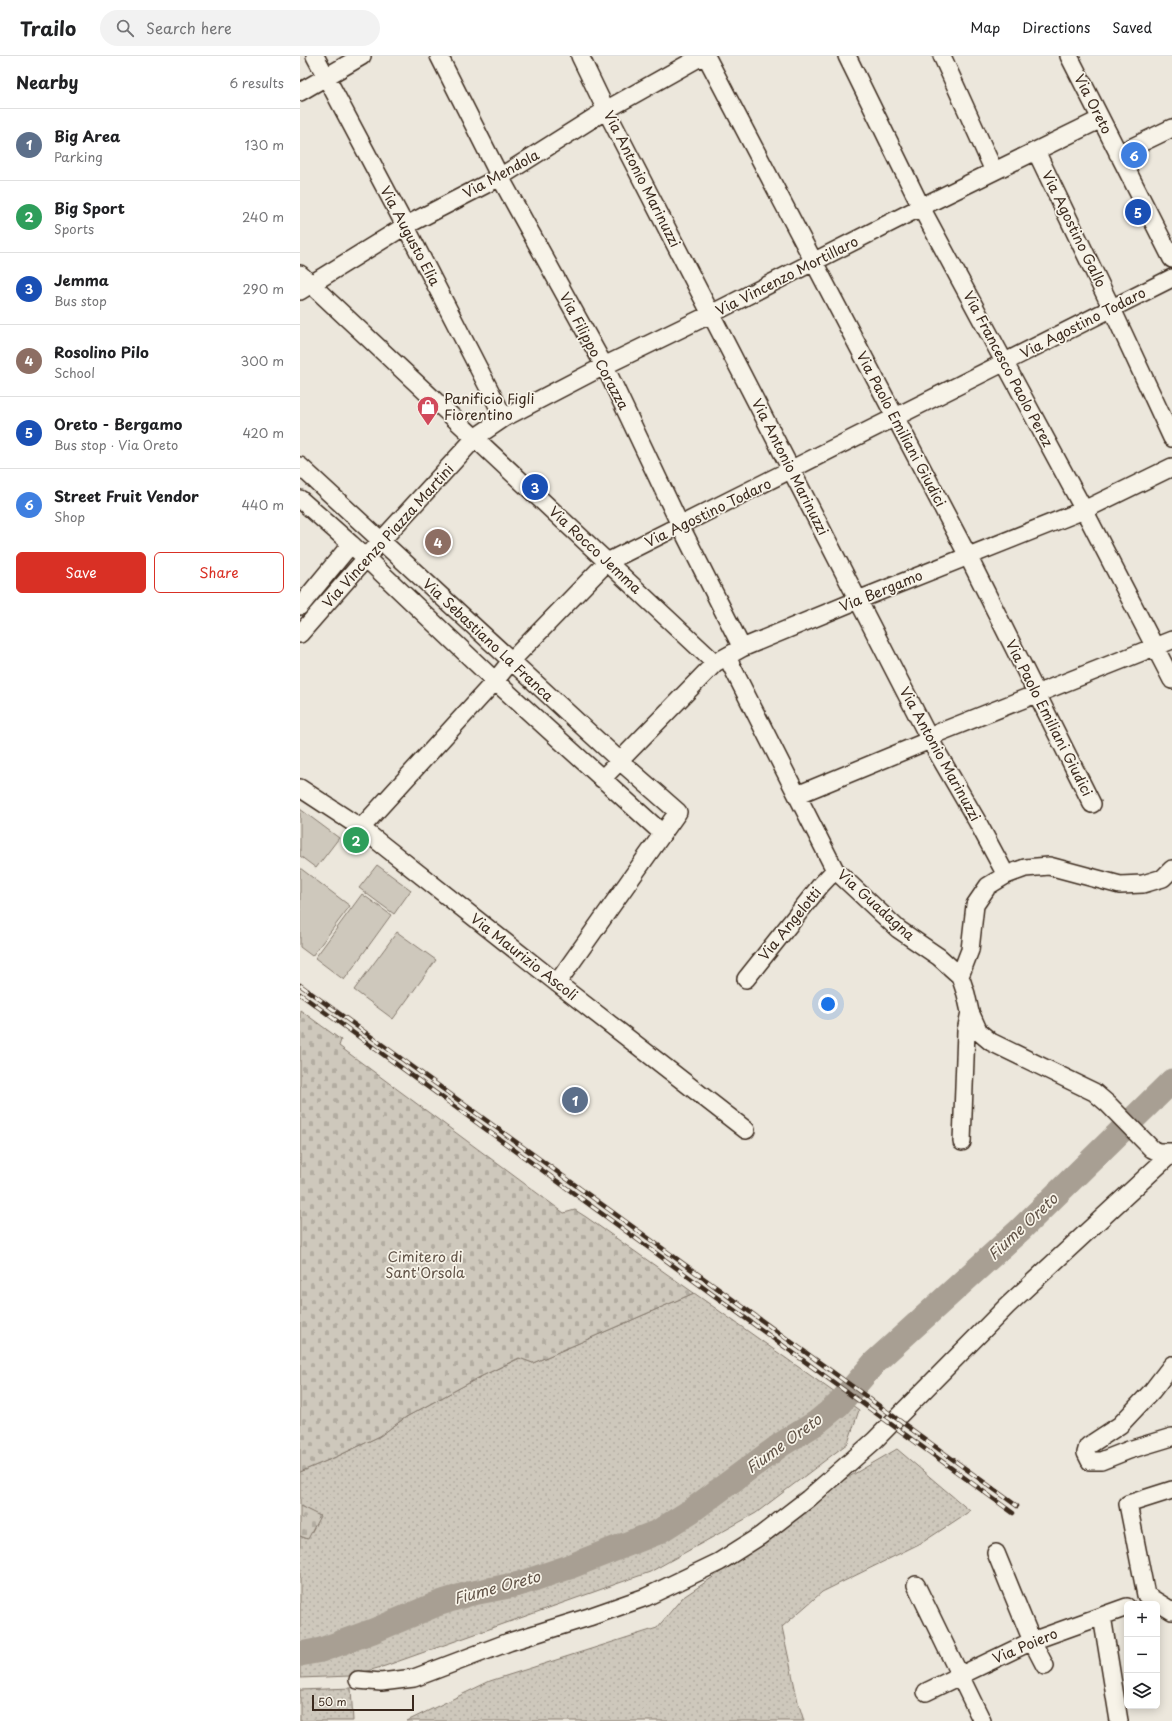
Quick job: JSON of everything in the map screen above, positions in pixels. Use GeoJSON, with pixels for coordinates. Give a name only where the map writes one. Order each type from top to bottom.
{"type":"FeatureCollection","features":[{"type":"Feature","properties":{"kind":"street","name":"Via Augusto Elia"},"geometry":{"type":"LineString","coordinates":[[314,56],[405,226],[504,418]]}},
{"type":"Feature","properties":{"kind":"street"},"geometry":{"type":"LineString","coordinates":[[300,92],[362,56]]}},
{"type":"Feature","properties":{"kind":"street","name":"Via Filippo Corazza"},"geometry":{"type":"LineString","coordinates":[[439,56],[500,177],[604,366],[742,648]]}},
{"type":"Feature","properties":{"kind":"street","name":"Via Antonio Marinuzzi"},"geometry":{"type":"LineString","coordinates":[[580,56],[606,110],[930,740],[977,821],[1006,875]]}},
{"type":"Feature","properties":{"kind":"street","name":"Via Mendola"},"geometry":{"type":"LineString","coordinates":[[304,283],[405,226],[500,177],[606,110],[702,56]]}},
{"type":"Feature","properties":{"kind":"street","name":"Via Paolo Emiliani Giudici"},"geometry":{"type":"LineString","coordinates":[[706,56],[968,556],[1092,804]]}},
{"type":"Feature","properties":{"kind":"street","name":"Via Francesco Paolo Perez"},"geometry":{"type":"LineString","coordinates":[[847,56],[921,207],[1084,510],[1172,680]]}},
{"type":"Feature","properties":{"kind":"street"},"geometry":{"type":"LineString","coordinates":[[942,56],[994,171]]}},
{"type":"Feature","properties":{"kind":"street","name":"Via Oreto"},"geometry":{"type":"LineString","coordinates":[[1068,56],[1172,260]]}},
{"type":"Feature","properties":{"kind":"street","name":"Via Vincenzo Mortillaro"},"geometry":{"type":"LineString","coordinates":[[476,437],[504,418],[604,366],[814,263],[921,207],[1100,119]]}},
{"type":"Feature","properties":{"kind":"street"},"geometry":{"type":"LineString","coordinates":[[1118,154],[1172,128]]}},
{"type":"Feature","properties":{"kind":"street","name":"Via Agostino Gallo"},"geometry":{"type":"LineString","coordinates":[[1036,150],[1112,308],[1172,438]]}},
{"type":"Feature","properties":{"kind":"street","name":"Via Agostino Todaro"},"geometry":{"type":"LineString","coordinates":[[361,828],[495,681],[511,661],[607,562],[1172,278]]}},
{"type":"Feature","properties":{"kind":"street","name":"Via Rocco Jemma"},"geometry":{"type":"LineString","coordinates":[[304,283],[476,437],[607,562],[721,660]]}},
{"type":"Feature","properties":{"kind":"street","name":"Via Vincenzo Piazza Martini"},"geometry":{"type":"LineString","coordinates":[[300,634],[381,541],[476,437]]}},
{"type":"Feature","properties":{"kind":"street","name":"Via Sebastiano La Franca"},"geometry":{"type":"LineString","coordinates":[[300,466],[620,761],[678,812],[662,833],[495,681],[351,544],[300,499]]}},
{"type":"Feature","properties":{"kind":"street","name":"Via Bergamo"},"geometry":{"type":"LineString","coordinates":[[602,779],[721,660],[742,648],[1084,510],[1172,467]]}},
{"type":"Feature","properties":{"kind":"street","name":"Via Vincenzo Piazza Martini"},"geometry":{"type":"LineString","coordinates":[[300,606],[351,544]]}},
{"type":"Feature","properties":{"kind":"street"},"geometry":{"type":"LineString","coordinates":[[797,795],[930,740],[938,733],[1172,640]]}},
{"type":"Feature","properties":{"kind":"street","name":"Via Guadagna"},"geometry":{"type":"LineString","coordinates":[[721,660],[797,795],[835,870],[898,929],[939,957],[960,976],[970,1012],[979,1032],[991,1042],[1094,1092],[1108,1104],[1152,1149],[1158,1152],[1172,1153]]}},
{"type":"Feature","properties":{"kind":"street","name":"Via Maurizio Ascoli"},"geometry":{"type":"LineString","coordinates":[[300,788],[361,828],[746,1130]]}},
{"type":"Feature","properties":{"kind":"street"},"geometry":{"type":"LineString","coordinates":[[557,983],[662,833]]}},
{"type":"Feature","properties":{"kind":"street"},"geometry":{"type":"LineString","coordinates":[[960,976],[970,950],[976,905],[988,886],[1006,875],[1025,868],[1049,866],[1120,885],[1143,884],[1163,878],[1172,869]]}},
{"type":"Feature","properties":{"kind":"street","name":"Via Angelotti"},"geometry":{"type":"LineString","coordinates":[[746,979],[820,886],[835,870]]}},
{"type":"Feature","properties":{"kind":"street"},"geometry":{"type":"LineString","coordinates":[[962,1142],[966,1031],[970,1012]]}},
{"type":"Feature","properties":{"kind":"street"},"geometry":{"type":"LineString","coordinates":[[358,1680],[382,1682],[414,1678],[509,1642],[646,1597],[719,1562],[760,1536],[808,1499],[874,1440],[1007,1306],[1172,1153]]}},
{"type":"Feature","properties":{"kind":"street"},"geometry":{"type":"LineString","coordinates":[[1172,1366],[1152,1391],[1120,1425],[1088,1446],[1086,1454],[1090,1461],[1101,1461],[1129,1450],[1172,1437]]}},
{"type":"Feature","properties":{"kind":"street"},"geometry":{"type":"LineString","coordinates":[[1171,1609],[1145,1599],[1128,1504],[1172,1490]]}},
{"type":"Feature","properties":{"kind":"street"},"geometry":{"type":"LineString","coordinates":[[996,1553],[1032,1641],[1045,1666]]}},
{"type":"Feature","properties":{"kind":"street"},"geometry":{"type":"LineString","coordinates":[[916,1585],[982,1721]]}},
{"type":"Feature","properties":{"kind":"street","name":"Via Poiero"},"geometry":{"type":"LineString","coordinates":[[926,1692],[1032,1641],[1124,1608]]}},
{"type":"Feature","properties":{"kind":"street"},"geometry":{"type":"LineString","coordinates":[[1102,1616],[1119,1721]]}},
{"type":"Feature","properties":{"kind":"green space"},"geometry":{"type":"Polygon","coordinates":[[[300,809],[339,838],[316,868],[300,856],[300,809]]]}},
{"type":"Feature","properties":{"kind":"green space"},"geometry":{"type":"Polygon","coordinates":[[[377,865],[411,890],[394,914],[359,888],[377,865]]]}},
{"type":"Feature","properties":{"kind":"green space"},"geometry":{"type":"Polygon","coordinates":[[[300,868],[350,906],[312,956],[300,947],[300,868]]]}},
{"type":"Feature","properties":{"kind":"green space"},"geometry":{"type":"Polygon","coordinates":[[[362,894],[391,915],[344,980],[315,958],[362,894]]]}},
{"type":"Feature","properties":{"kind":"green space"},"geometry":{"type":"Polygon","coordinates":[[[397,932],[436,960],[393,1019],[354,990],[397,932]]]}},
{"type":"Feature","properties":{"kind":"green space","name":"Cimitero di Sant'Orsola"},"geometry":{"type":"Polygon","coordinates":[[[300,1010],[341,1040],[339,1046],[564,1213],[575,1210],[694,1293],[533,1363],[519,1358],[480,1377],[406,1417],[380,1436],[300,1472],[300,1010]]]}},
{"type":"Feature","properties":{"kind":"green space"},"geometry":{"type":"Polygon","coordinates":[[[694,1293],[859,1410],[848,1443],[756,1513],[650,1572],[385,1666],[350,1676],[300,1678],[300,1536],[307,1539],[319,1516],[300,1506],[300,1472],[380,1436],[406,1417],[480,1377],[520,1358],[533,1363],[694,1293]]]}},
{"type":"Feature","properties":{"kind":"green space"},"geometry":{"type":"Polygon","coordinates":[[[897,1449],[970,1511],[923,1542],[822,1592],[782,1627],[798,1702],[804,1721],[407,1721],[490,1681],[657,1628],[682,1598],[743,1557],[835,1485],[897,1449]]]}},
{"type":"Feature","properties":{"kind":"green space"},"geometry":{"type":"Polygon","coordinates":[[[300,1506],[320,1516],[308,1539],[300,1536],[300,1506]]]}},
{"type":"Feature","properties":{"kind":"green space"},"geometry":{"type":"Polygon","coordinates":[[[351,1688],[353,1721],[300,1721],[300,1690],[351,1688]]]}},
{"type":"Feature","properties":{"kind":"waterway","name":"Fiume Oreto"},"geometry":{"type":"LineString","coordinates":[[300,1654],[321,1650],[373,1631],[437,1604],[468,1594],[519,1584],[566,1568],[658,1532],[691,1511],[782,1444],[816,1423],[838,1405],[875,1362],[1020,1230],[1172,1081]]}},
{"type":"Feature","properties":{"kind":"railway"},"geometry":{"type":"LineString","coordinates":[[300,985],[1017,1506]]}},
{"type":"Feature","properties":{"kind":"railway"},"geometry":{"type":"LineString","coordinates":[[300,994],[1013,1513]]}},
{"type":"Feature","properties":{"kind":"place","name":"Street Fruit Vendor"},"geometry":{"type":"Point","coordinates":[1134,155]}},
{"type":"Feature","properties":{"kind":"place","name":"Oreto - Bergamo"},"geometry":{"type":"Point","coordinates":[1138,212]}},
{"type":"Feature","properties":{"kind":"place","name":"Panificio Figli Fiorentino"},"geometry":{"type":"Point","coordinates":[428,426]}},
{"type":"Feature","properties":{"kind":"place","name":"Jemma"},"geometry":{"type":"Point","coordinates":[535,487]}},
{"type":"Feature","properties":{"kind":"place","name":"Rosolino Pilo"},"geometry":{"type":"Point","coordinates":[438,542]}},
{"type":"Feature","properties":{"kind":"place","name":"Big Sport"},"geometry":{"type":"Point","coordinates":[356,840]}},
{"type":"Feature","properties":{"kind":"place","name":"Big Area"},"geometry":{"type":"Point","coordinates":[575,1100]}}]}
